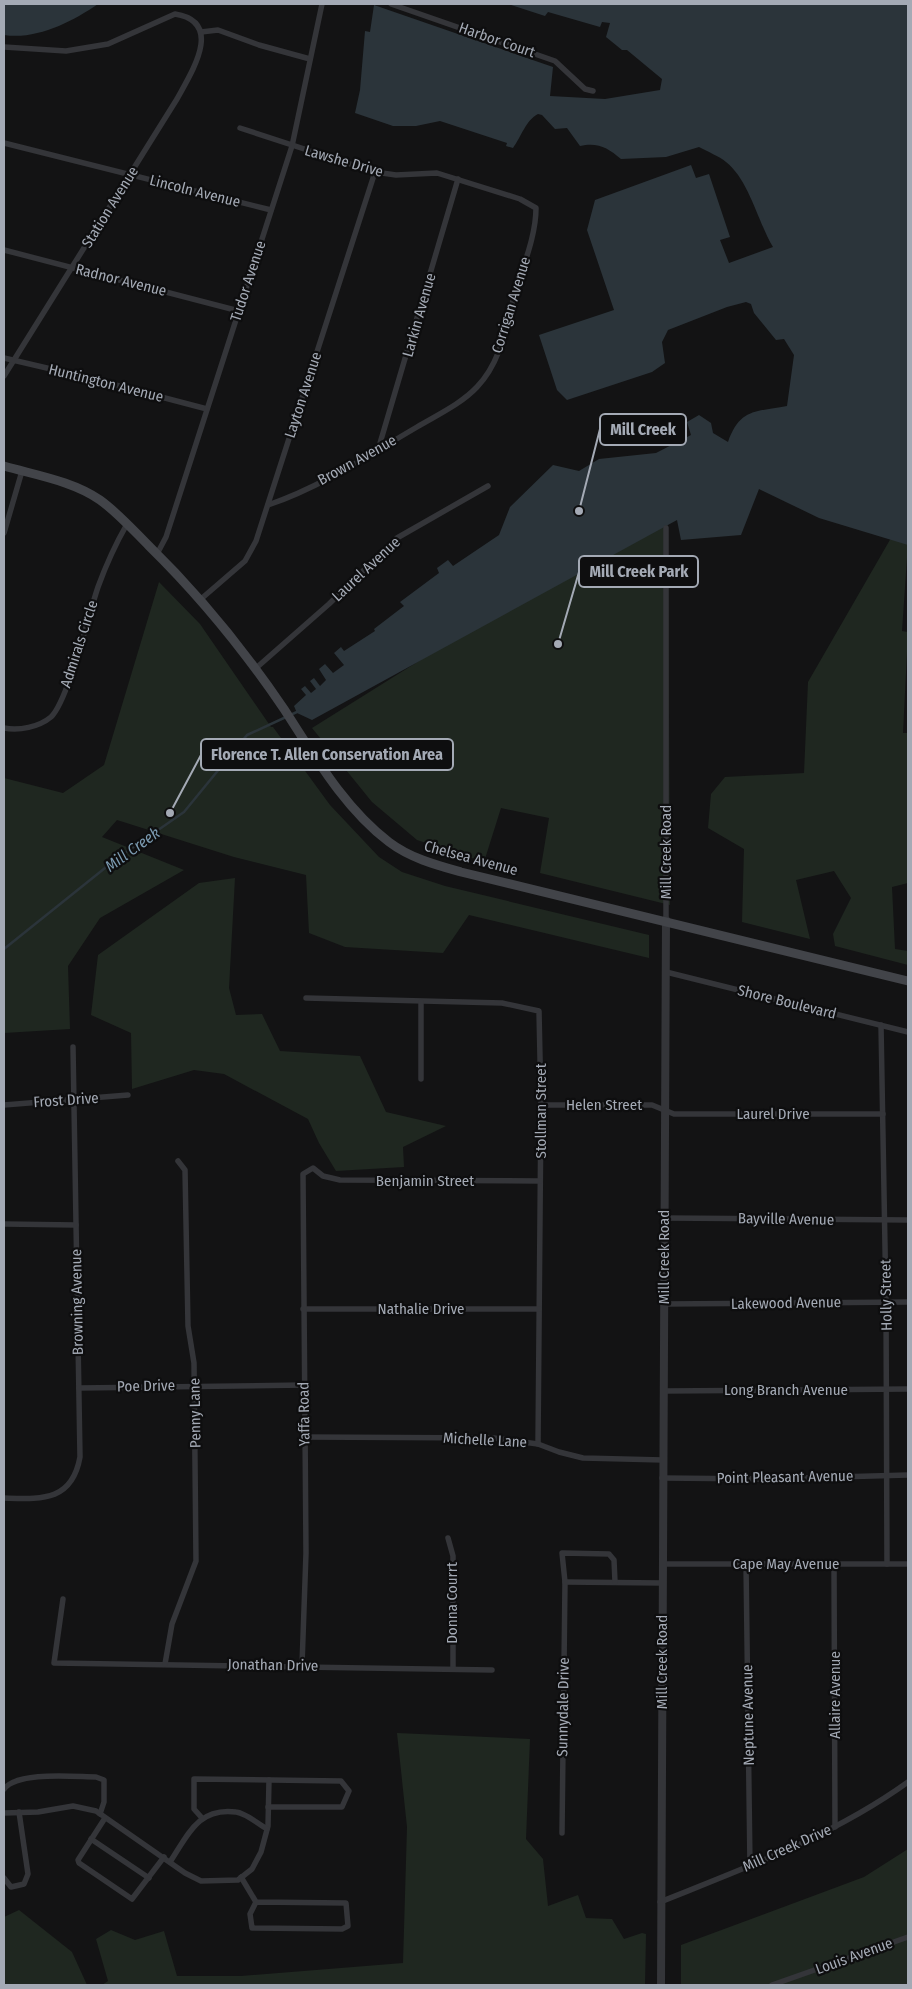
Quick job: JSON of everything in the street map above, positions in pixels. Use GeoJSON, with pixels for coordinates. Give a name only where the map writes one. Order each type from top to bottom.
{"type":"FeatureCollection","features":[{"type":"Feature","properties":{"kind":"main road","name":"Chelsea Avenue"},"geometry":{"type":"LineString","coordinates":[[4,466],[64,483],[87,493],[99,499],[127,524],[200,599],[255,669],[347,800],[375,830],[406,853],[426,862],[461,872],[666,920],[908,981]]}},
{"type":"Feature","properties":{"kind":"street","name":"Tudor Avenue"},"geometry":{"type":"LineString","coordinates":[[157,554],[166,537],[292,146],[322,4]]}},
{"type":"Feature","properties":{"kind":"street","name":"Harbor Court"},"geometry":{"type":"LineString","coordinates":[[391,4],[555,60],[585,89],[594,91]]}},
{"type":"Feature","properties":{"kind":"street"},"geometry":{"type":"LineString","coordinates":[[4,47],[66,51],[108,44],[175,14],[186,16],[196,23],[201,32],[218,30],[259,45],[310,59]]}},
{"type":"Feature","properties":{"kind":"street","name":"Station Avenue"},"geometry":{"type":"LineString","coordinates":[[4,376],[178,99],[200,53],[201,32]]}},
{"type":"Feature","properties":{"kind":"street","name":"Lawshe Drive"},"geometry":{"type":"LineString","coordinates":[[240,128],[375,172],[396,175],[436,173],[520,199],[536,208]]}},
{"type":"Feature","properties":{"kind":"street","name":"Lincoln Avenue"},"geometry":{"type":"LineString","coordinates":[[4,143],[271,210]]}},
{"type":"Feature","properties":{"kind":"street","name":"Layton Avenue"},"geometry":{"type":"LineString","coordinates":[[200,599],[245,561],[256,541],[375,172]]}},
{"type":"Feature","properties":{"kind":"street","name":"Larkin Avenue"},"geometry":{"type":"LineString","coordinates":[[378,450],[458,179]]}},
{"type":"Feature","properties":{"kind":"street","name":"Corrigan Avenue"},"geometry":{"type":"LineString","coordinates":[[444,411],[477,388],[488,372],[502,344],[528,252],[536,208]]}},
{"type":"Feature","properties":{"kind":"street","name":"Radnor Avenue"},"geometry":{"type":"LineString","coordinates":[[4,250],[239,311]]}},
{"type":"Feature","properties":{"kind":"street","name":"Huntington Avenue"},"geometry":{"type":"LineString","coordinates":[[4,358],[81,376],[207,410]]}},
{"type":"Feature","properties":{"kind":"street","name":"Brown Avenue"},"geometry":{"type":"LineString","coordinates":[[268,505],[306,489],[444,411]]}},
{"type":"Feature","properties":{"kind":"street"},"geometry":{"type":"LineString","coordinates":[[4,534],[22,471]]}},
{"type":"Feature","properties":{"kind":"street","name":"Laurel Avenue"},"geometry":{"type":"LineString","coordinates":[[255,669],[329,604],[397,538],[488,486]]}},
{"type":"Feature","properties":{"kind":"street","name":"Admirals Circle"},"geometry":{"type":"LineString","coordinates":[[4,728],[29,728],[52,716],[57,708],[71,674],[98,587],[112,550],[127,524]]}},
{"type":"Feature","properties":{"kind":"street","name":"Mill Creek Road"},"geometry":{"type":"LineString","coordinates":[[660,1985],[666,1109],[666,528]]}},
{"type":"Feature","properties":{"kind":"street","name":"Shore Boulevard"},"geometry":{"type":"LineString","coordinates":[[666,972],[908,1032]]}},
{"type":"Feature","properties":{"kind":"street","name":"Stollman Street"},"geometry":{"type":"LineString","coordinates":[[306,998],[502,1003],[539,1011],[541,1105],[538,1444]]}},
{"type":"Feature","properties":{"kind":"street"},"geometry":{"type":"LineString","coordinates":[[420,1078],[421,1002]]}},
{"type":"Feature","properties":{"kind":"street","name":"Holly Street"},"geometry":{"type":"LineString","coordinates":[[881,1025],[886,1302],[887,1564]]}},
{"type":"Feature","properties":{"kind":"street","name":"Browning Avenue"},"geometry":{"type":"LineString","coordinates":[[4,1498],[47,1497],[58,1494],[72,1481],[78,1471],[80,1457],[74,1047]]}},
{"type":"Feature","properties":{"kind":"street","name":"Frost Drive"},"geometry":{"type":"LineString","coordinates":[[4,1105],[128,1095]]}},
{"type":"Feature","properties":{"kind":"street","name":"Helen Street"},"geometry":{"type":"LineString","coordinates":[[541,1105],[652,1105],[666,1109]]}},
{"type":"Feature","properties":{"kind":"street","name":"Laurel Drive"},"geometry":{"type":"LineString","coordinates":[[666,1109],[674,1114],[883,1114]]}},
{"type":"Feature","properties":{"kind":"street","name":"Penny Lane"},"geometry":{"type":"LineString","coordinates":[[165,1664],[172,1624],[196,1561],[194,1363],[188,1326],[185,1170],[178,1161]]}},
{"type":"Feature","properties":{"kind":"street","name":"Benjamin Street"},"geometry":{"type":"LineString","coordinates":[[313,1168],[323,1176],[340,1180],[540,1181]]}},
{"type":"Feature","properties":{"kind":"street","name":"Yaffa Road"},"geometry":{"type":"LineString","coordinates":[[302,1665],[306,1553],[302,1182],[303,1174],[313,1168]]}},
{"type":"Feature","properties":{"kind":"street","name":"Bayville Avenue"},"geometry":{"type":"LineString","coordinates":[[664,1218],[908,1220]]}},
{"type":"Feature","properties":{"kind":"street"},"geometry":{"type":"LineString","coordinates":[[4,1224],[76,1225]]}},
{"type":"Feature","properties":{"kind":"street","name":"Lakewood Avenue"},"geometry":{"type":"LineString","coordinates":[[664,1304],[908,1302]]}},
{"type":"Feature","properties":{"kind":"street","name":"Nathalie Drive"},"geometry":{"type":"LineString","coordinates":[[303,1309],[539,1309]]}},
{"type":"Feature","properties":{"kind":"street","name":"Poe Drive"},"geometry":{"type":"LineString","coordinates":[[79,1388],[304,1385]]}},
{"type":"Feature","properties":{"kind":"street","name":"Long Branch Avenue"},"geometry":{"type":"LineString","coordinates":[[664,1391],[908,1389]]}},
{"type":"Feature","properties":{"kind":"street","name":"Michelle Lane"},"geometry":{"type":"LineString","coordinates":[[304,1437],[494,1438],[538,1444],[583,1458],[663,1460]]}},
{"type":"Feature","properties":{"kind":"street","name":"Point Pleasant Avenue"},"geometry":{"type":"LineString","coordinates":[[662,1478],[765,1479],[908,1476]]}},
{"type":"Feature","properties":{"kind":"street","name":"Donna Courrt"},"geometry":{"type":"LineString","coordinates":[[448,1538],[453,1556],[453,1669]]}},
{"type":"Feature","properties":{"kind":"street","name":"Sunnydale Drive"},"geometry":{"type":"LineString","coordinates":[[562,1832],[565,1582],[562,1553],[609,1554],[614,1560],[615,1582]]}},
{"type":"Feature","properties":{"kind":"street","name":"Allaire Avenue"},"geometry":{"type":"LineString","coordinates":[[834,1563],[835,1827]]}},
{"type":"Feature","properties":{"kind":"street","name":"Cape May Avenue"},"geometry":{"type":"LineString","coordinates":[[663,1564],[908,1564]]}},
{"type":"Feature","properties":{"kind":"street","name":"Neptune Avenue"},"geometry":{"type":"LineString","coordinates":[[746,1564],[750,1866]]}},
{"type":"Feature","properties":{"kind":"street"},"geometry":{"type":"LineString","coordinates":[[565,1582],[662,1583]]}},
{"type":"Feature","properties":{"kind":"street","name":"Jonathan Drive"},"geometry":{"type":"LineString","coordinates":[[63,1600],[54,1663],[302,1665],[492,1670]]}},
{"type":"Feature","properties":{"kind":"street"},"geometry":{"type":"LineString","coordinates":[[4,1789],[28,1778],[96,1777],[104,1780],[103,1816],[78,1860],[78,1864],[132,1899],[164,1858]]}},
{"type":"Feature","properties":{"kind":"street"},"geometry":{"type":"LineString","coordinates":[[202,1818],[194,1809],[194,1779],[341,1781],[349,1791],[342,1807],[268,1807]]}},
{"type":"Feature","properties":{"kind":"street"},"geometry":{"type":"LineString","coordinates":[[4,1813],[73,1806],[96,1811],[201,1881],[238,1880],[252,1869],[261,1852],[267,1829],[269,1780]]}},
{"type":"Feature","properties":{"kind":"street","name":"Mill Creek Drive"},"geometry":{"type":"LineString","coordinates":[[660,1902],[750,1866],[835,1827],[908,1782]]}},
{"type":"Feature","properties":{"kind":"street"},"geometry":{"type":"LineString","coordinates":[[4,1878],[11,1887],[24,1884],[28,1874],[19,1812]]}},
{"type":"Feature","properties":{"kind":"street"},"geometry":{"type":"LineString","coordinates":[[170,1862],[202,1818],[208,1814],[238,1812],[267,1829]]}},
{"type":"Feature","properties":{"kind":"street"},"geometry":{"type":"LineString","coordinates":[[91,1839],[149,1878]]}},
{"type":"Feature","properties":{"kind":"street"},"geometry":{"type":"LineString","coordinates":[[241,1877],[256,1902]]}},
{"type":"Feature","properties":{"kind":"street"},"geometry":{"type":"LineString","coordinates":[[256,1902],[346,1902],[348,1926],[342,1929],[252,1928],[250,1914],[256,1902]]}},
{"type":"Feature","properties":{"kind":"street","name":"Louis Avenue"},"geometry":{"type":"LineString","coordinates":[[772,1985],[908,1937]]}},
{"type":"Feature","properties":{"kind":"shaded area"},"geometry":{"type":"Polygon","coordinates":[[[4,4],[98,4],[77,17],[53,28],[29,35],[16,36],[4,35],[4,4]]]}},
{"type":"Feature","properties":{"kind":"shaded area"},"geometry":{"type":"Polygon","coordinates":[[[508,4],[908,4],[908,545],[819,518],[759,489],[741,535],[681,540],[677,520],[312,720],[297,713],[294,706],[306,695],[301,689],[305,686],[311,693],[316,689],[310,681],[314,678],[320,686],[326,680],[319,669],[325,664],[333,673],[344,665],[334,653],[341,647],[344,651],[375,631],[374,629],[404,606],[400,602],[439,573],[437,568],[448,560],[453,566],[499,535],[510,507],[553,465],[579,471],[599,459],[656,453],[691,435],[687,422],[699,415],[711,423],[713,433],[728,442],[738,423],[744,417],[758,411],[787,406],[794,355],[784,339],[776,340],[754,313],[751,304],[746,302],[727,307],[668,330],[662,342],[665,363],[652,372],[567,400],[557,390],[539,335],[614,310],[587,230],[595,200],[691,165],[696,178],[709,174],[730,237],[720,240],[729,263],[773,247],[741,179],[723,160],[699,147],[666,157],[621,159],[612,152],[597,145],[580,146],[567,128],[555,129],[542,115],[538,114],[527,124],[513,148],[506,146],[507,143],[440,121],[416,126],[393,126],[355,113],[360,90],[365,31],[370,32],[374,5],[553,67],[550,96],[605,99],[660,90],[662,79],[627,50],[622,50],[606,37],[610,23],[602,22],[600,27],[548,12],[545,16],[508,4]]]}},
{"type":"Feature","properties":{"kind":"shaded area"},"geometry":{"type":"Polygon","coordinates":[[[668,521],[670,905],[540,873],[549,818],[501,808],[484,862],[417,840],[372,802],[312,728],[582,559],[668,521]]]}},
{"type":"Feature","properties":{"kind":"shaded area"},"geometry":{"type":"Polygon","coordinates":[[[891,538],[908,543],[902,631],[908,632],[903,733],[908,733],[908,883],[892,887],[895,949],[908,951],[908,965],[835,946],[833,934],[851,898],[834,871],[796,880],[810,939],[742,922],[744,849],[708,828],[711,794],[725,777],[804,773],[808,682],[891,538]]]}},
{"type":"Feature","properties":{"kind":"shaded area"},"geometry":{"type":"Polygon","coordinates":[[[159,582],[200,624],[271,727],[273,727],[330,805],[379,857],[402,872],[445,886],[649,935],[649,958],[469,915],[443,953],[345,947],[309,933],[306,875],[234,857],[117,820],[102,837],[184,870],[100,918],[68,966],[70,1029],[4,1033],[4,778],[63,793],[104,765],[159,582]]]}},
{"type":"Feature","properties":{"kind":"shaded area"},"geometry":{"type":"Polygon","coordinates":[[[235,878],[229,988],[236,1015],[262,1014],[280,1051],[360,1056],[386,1112],[446,1126],[403,1147],[404,1167],[336,1171],[319,1143],[308,1119],[224,1074],[194,1070],[132,1089],[131,1033],[91,1015],[98,955],[199,883],[235,878]]]}},
{"type":"Feature","properties":{"kind":"shaded area"},"geometry":{"type":"Polygon","coordinates":[[[397,1733],[530,1739],[526,1839],[543,1859],[548,1906],[578,1895],[586,1918],[612,1919],[624,1939],[642,1933],[646,1934],[645,1985],[102,1985],[108,1981],[96,1939],[111,1930],[135,1940],[164,1931],[177,1976],[241,1976],[403,1963],[407,1827],[397,1733]]]}},
{"type":"Feature","properties":{"kind":"shaded area"},"geometry":{"type":"Polygon","coordinates":[[[908,1849],[908,1985],[681,1985],[681,1945],[864,1877],[908,1849]]]}},
{"type":"Feature","properties":{"kind":"shaded area"},"geometry":{"type":"Polygon","coordinates":[[[19,1910],[72,1952],[87,1985],[4,1985],[4,1917],[19,1910]]]}},
{"type":"Feature","properties":{"kind":"waterway","name":"Mill Creek"},"geometry":{"type":"LineString","coordinates":[[4,949],[115,860],[184,812],[247,735],[299,711]]}},
{"type":"Feature","properties":{"kind":"place","name":"Mill Creek"},"geometry":{"type":"Point","coordinates":[579,511]}},
{"type":"Feature","properties":{"kind":"place","name":"Mill Creek Park"},"geometry":{"type":"Point","coordinates":[558,644]}},
{"type":"Feature","properties":{"kind":"place","name":"Florence T. Allen Conservation Area"},"geometry":{"type":"Point","coordinates":[170,813]}}]}
